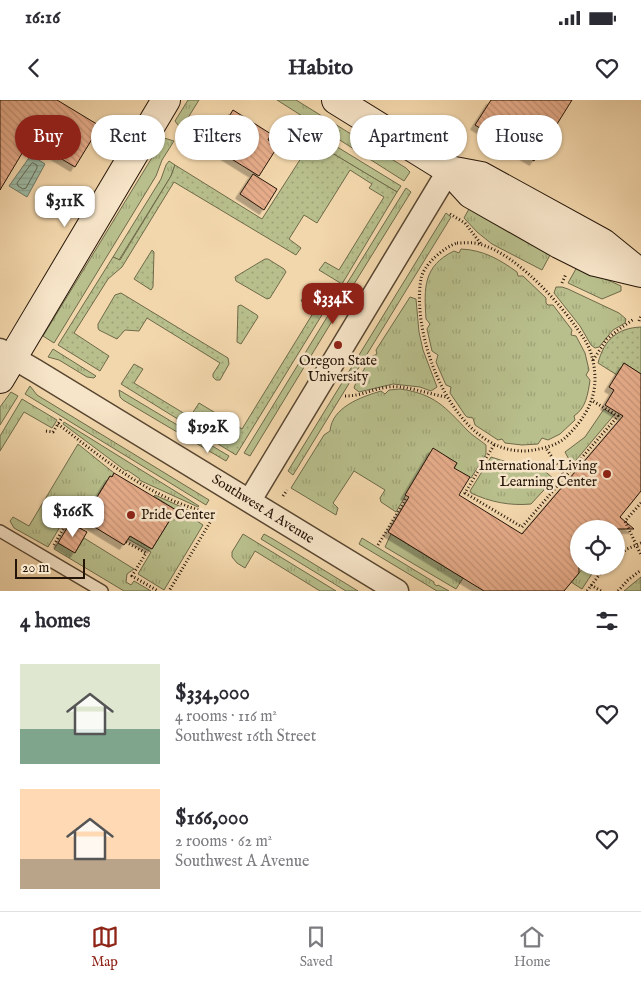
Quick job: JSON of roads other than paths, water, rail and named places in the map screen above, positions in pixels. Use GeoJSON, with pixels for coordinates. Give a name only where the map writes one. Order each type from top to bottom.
{"type":"FeatureCollection","features":[{"type":"Feature","properties":{"kind":"main road"},"geometry":{"type":"LineString","coordinates":[[4,362],[166,100]]}},
{"type":"Feature","properties":{"kind":"main road"},"geometry":{"type":"LineString","coordinates":[[336,100],[449,170],[471,194],[559,244],[595,262],[640,272]]}},
{"type":"Feature","properties":{"kind":"street"},"geometry":{"type":"LineString","coordinates":[[250,500],[449,170]]}},
{"type":"Feature","properties":{"kind":"street","name":"Southwest A Avenue"},"geometry":{"type":"LineString","coordinates":[[4,362],[250,500],[398,591]]}},
{"type":"Feature","properties":{"kind":"lane"},"geometry":{"type":"LineString","coordinates":[[0,531],[102,591]]}},
{"type":"Feature","properties":{"kind":"water"},"geometry":{"type":"Polygon","coordinates":[[[27,160],[39,160],[45,164],[27,197],[9,186],[27,160]]]}},
{"type":"Feature","properties":{"kind":"place","name":"Oregon State University"},"geometry":{"type":"Point","coordinates":[338,345]}},
{"type":"Feature","properties":{"kind":"place","name":"International Living Learning Center"},"geometry":{"type":"Point","coordinates":[607,474]}},
{"type":"Feature","properties":{"kind":"place","name":"Pride Center"},"geometry":{"type":"Point","coordinates":[131,515]}}]}
